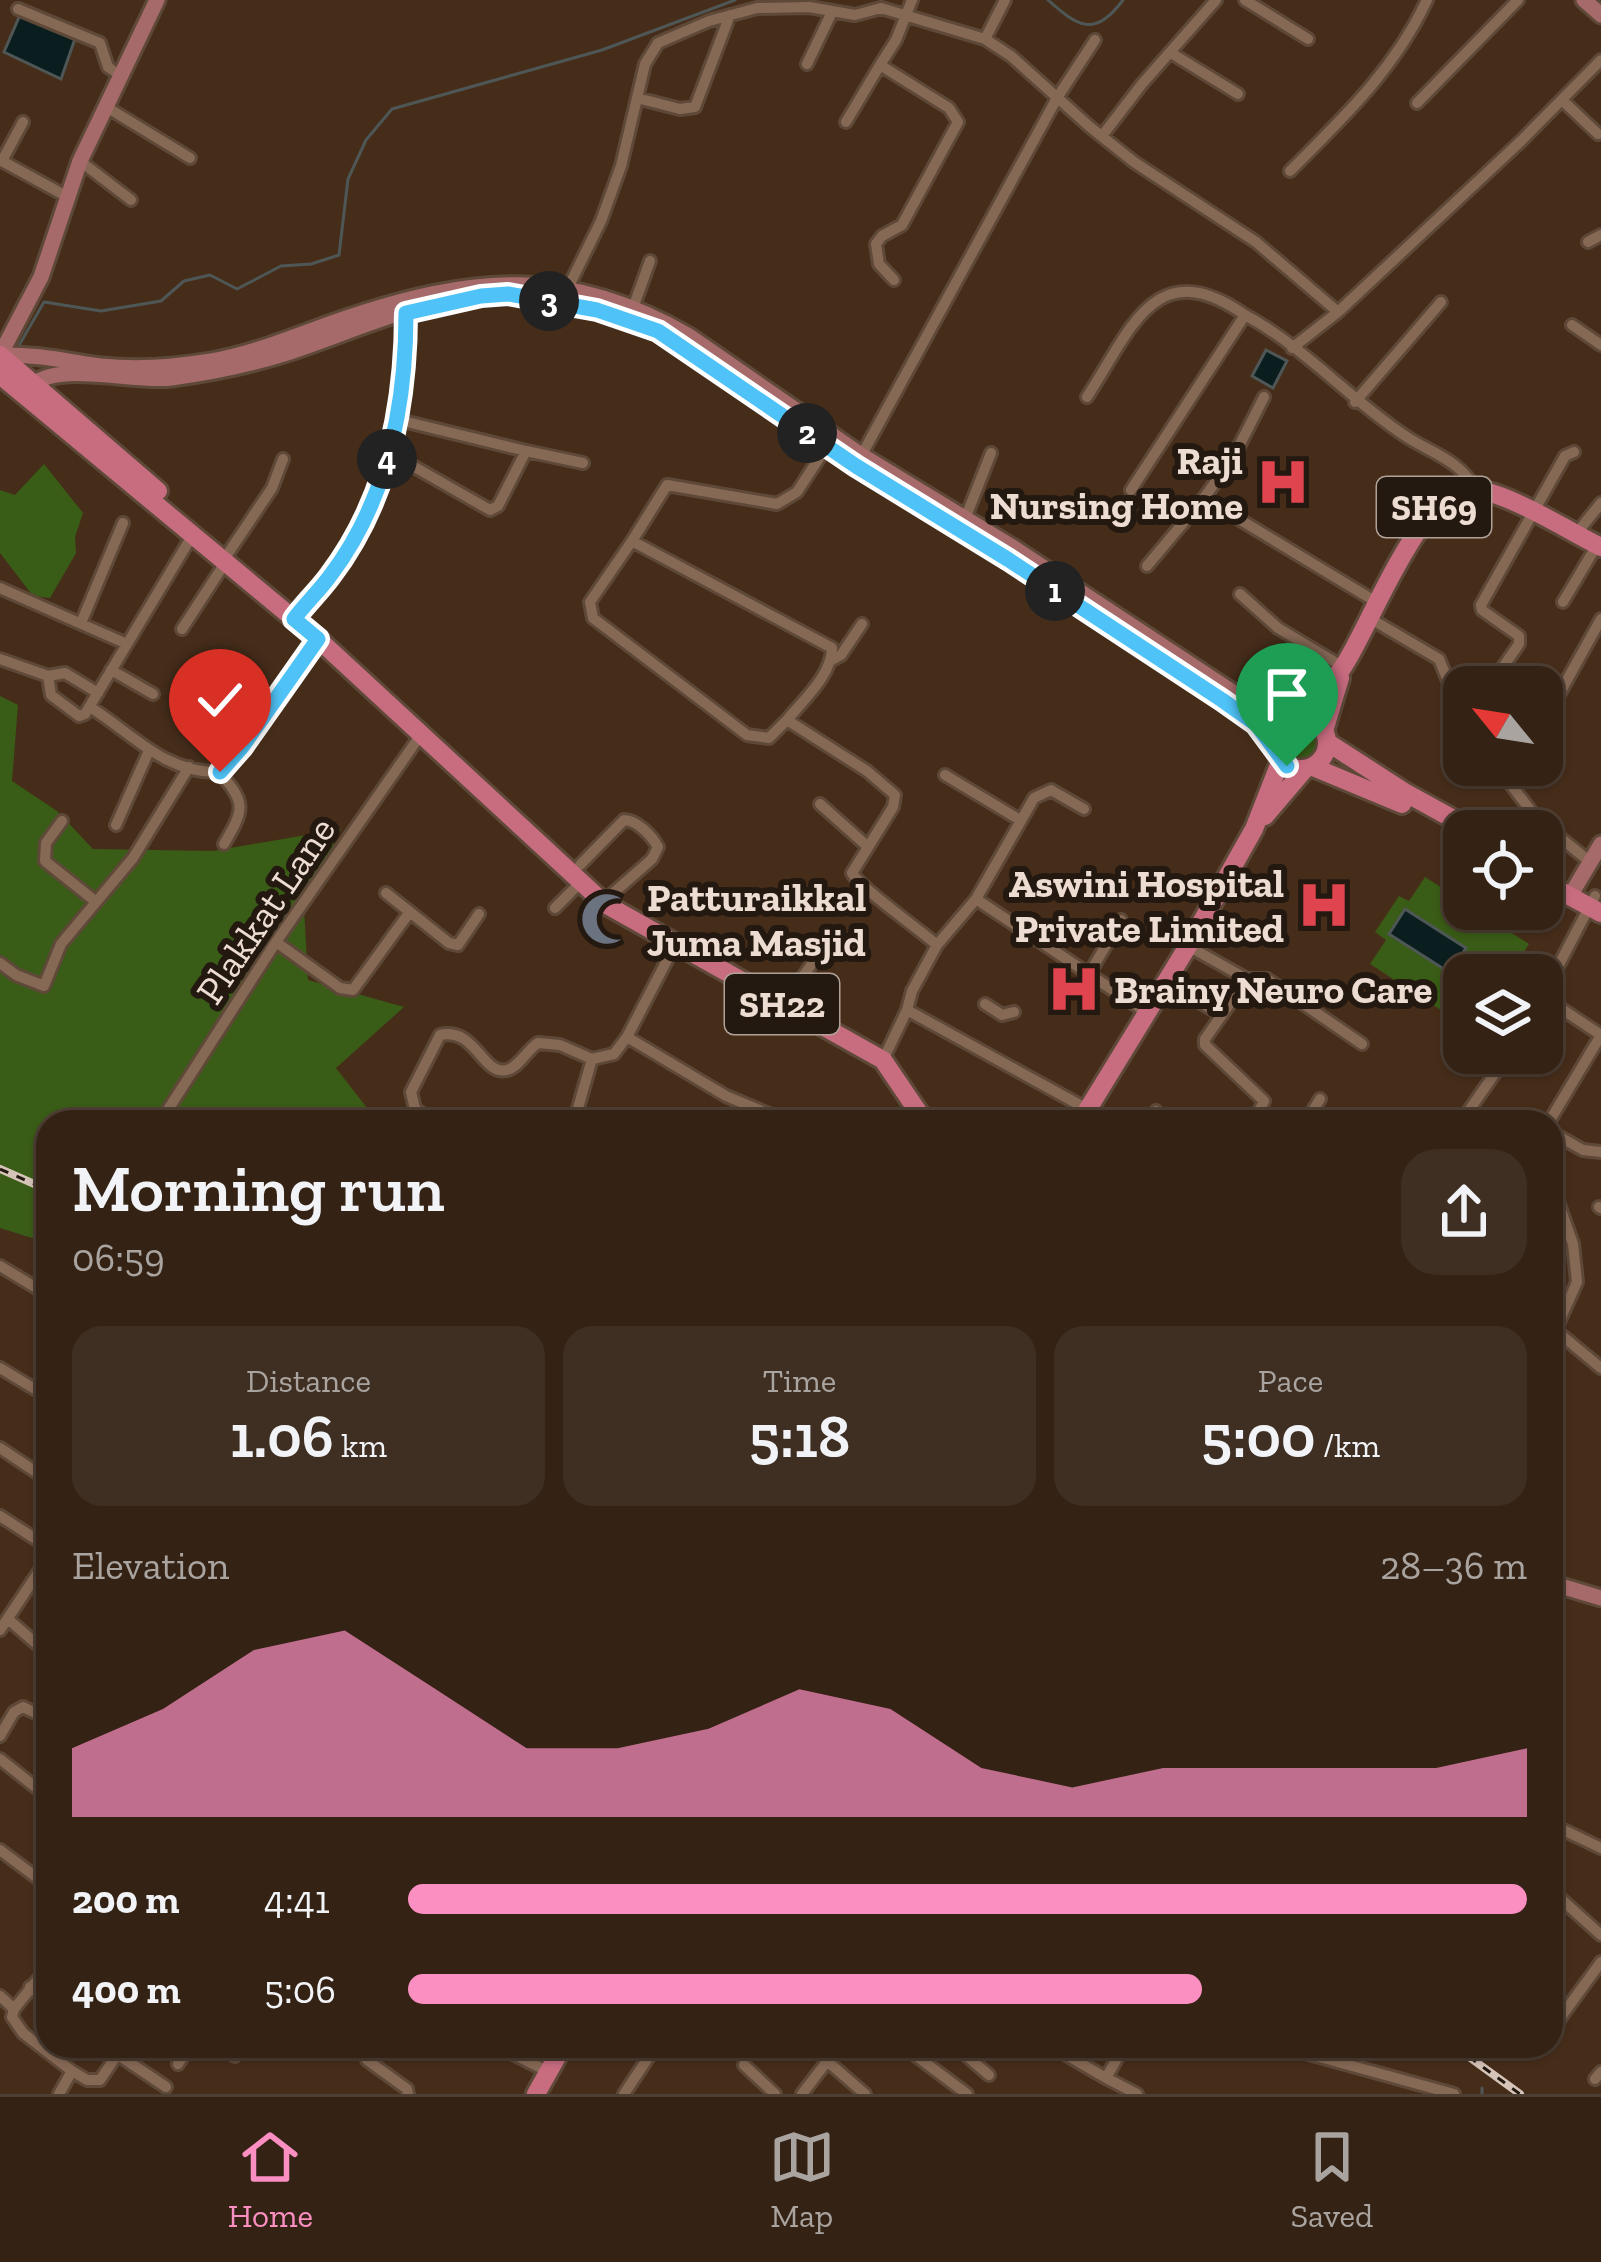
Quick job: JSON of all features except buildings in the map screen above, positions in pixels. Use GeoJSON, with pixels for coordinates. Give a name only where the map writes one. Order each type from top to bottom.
{"type":"FeatureCollection","features":[{"type":"Feature","properties":{"kind":"main road"},"geometry":{"type":"LineString","coordinates":[[157,0],[80,160],[41,277],[5,361],[172,367],[257,350],[405,307],[494,295],[564,297],[633,308],[688,336],[858,461],[1256,724],[1296,769],[1309,768],[1409,799],[1443,815]]}},
{"type":"Feature","properties":{"kind":"main road"},"geometry":{"type":"LineString","coordinates":[[1584,0],[1601,13]]}},
{"type":"Feature","properties":{"kind":"main road"},"geometry":{"type":"LineString","coordinates":[[564,297],[658,331],[827,446],[965,519],[1263,712],[1319,724],[1326,737],[1443,822]]}},
{"type":"Feature","properties":{"kind":"main road"},"geometry":{"type":"LineString","coordinates":[[29,388],[61,374],[155,380],[197,375],[288,352],[405,307]]}},
{"type":"Feature","properties":{"kind":"main road","name":"SH22"},"geometry":{"type":"LineString","coordinates":[[5,361],[192,536],[227,558]]}},
{"type":"Feature","properties":{"kind":"main road","name":"SH22"},"geometry":{"type":"LineString","coordinates":[[29,388],[227,558],[394,692],[581,873],[605,904],[614,902],[676,944],[883,1060],[914,1110]]}},
{"type":"Feature","properties":{"kind":"main road","name":"SH69"},"geometry":{"type":"LineString","coordinates":[[1087,1110],[1254,829],[1278,753],[1278,731],[1343,667],[1433,508],[1447,495],[1475,489],[1599,546]]}},
{"type":"Feature","properties":{"kind":"main road","name":"SH22"},"geometry":{"type":"LineString","coordinates":[[297,615],[318,639],[581,873]]}},
{"type":"Feature","properties":{"kind":"main road","name":"SH69"},"geometry":{"type":"LineString","coordinates":[[1254,829],[1324,757],[1343,667]]}},
{"type":"Feature","properties":{"kind":"main road"},"geometry":{"type":"LineString","coordinates":[[1572,891],[1601,844]]}},
{"type":"Feature","properties":{"kind":"main road"},"geometry":{"type":"LineString","coordinates":[[1563,884],[1572,891]]}},
{"type":"Feature","properties":{"kind":"main road"},"geometry":{"type":"LineString","coordinates":[[1563,888],[1597,903]]}},
{"type":"Feature","properties":{"kind":"main road"},"geometry":{"type":"LineString","coordinates":[[1563,1587],[1601,1598]]}},
{"type":"Feature","properties":{"kind":"main road"},"geometry":{"type":"LineString","coordinates":[[536,2094],[556,2058]]}},
{"type":"Feature","properties":{"kind":"street"},"geometry":{"type":"LineString","coordinates":[[846,122],[912,0]]}},
{"type":"Feature","properties":{"kind":"street"},"geometry":{"type":"LineString","coordinates":[[985,39],[1005,0]]}},
{"type":"Feature","properties":{"kind":"street"},"geometry":{"type":"LineString","coordinates":[[1102,136],[1216,0]]}},
{"type":"Feature","properties":{"kind":"street"},"geometry":{"type":"LineString","coordinates":[[1245,0],[1308,39]]}},
{"type":"Feature","properties":{"kind":"street"},"geometry":{"type":"LineString","coordinates":[[1290,171],[1367,94],[1399,53],[1427,0]]}},
{"type":"Feature","properties":{"kind":"street"},"geometry":{"type":"LineString","coordinates":[[1417,103],[1518,0]]}},
{"type":"Feature","properties":{"kind":"street"},"geometry":{"type":"LineString","coordinates":[[564,297],[614,184],[645,64],[658,44],[757,8],[809,7],[855,15],[881,8],[985,39],[1011,56],[1134,162],[1256,242],[1338,313]]}},
{"type":"Feature","properties":{"kind":"street"},"geometry":{"type":"LineString","coordinates":[[18,9],[100,44],[108,67],[121,76]]}},
{"type":"Feature","properties":{"kind":"street"},"geometry":{"type":"LineString","coordinates":[[807,64],[831,14]]}},
{"type":"Feature","properties":{"kind":"street"},"geometry":{"type":"LineString","coordinates":[[637,98],[680,109],[694,107],[730,15]]}},
{"type":"Feature","properties":{"kind":"street"},"geometry":{"type":"LineString","coordinates":[[858,461],[1057,98],[1095,40]]}},
{"type":"Feature","properties":{"kind":"street"},"geometry":{"type":"LineString","coordinates":[[1171,53],[1238,94]]}},
{"type":"Feature","properties":{"kind":"street"},"geometry":{"type":"LineString","coordinates":[[1292,348],[1338,313],[1601,60]]}},
{"type":"Feature","properties":{"kind":"street"},"geometry":{"type":"LineString","coordinates":[[880,64],[950,108],[958,122],[902,225],[876,244],[879,264],[894,280]]}},
{"type":"Feature","properties":{"kind":"street"},"geometry":{"type":"LineString","coordinates":[[1562,100],[1598,134]]}},
{"type":"Feature","properties":{"kind":"street"},"geometry":{"type":"LineString","coordinates":[[108,109],[190,158]]}},
{"type":"Feature","properties":{"kind":"street"},"geometry":{"type":"LineString","coordinates":[[23,122],[1,161],[66,196]]}},
{"type":"Feature","properties":{"kind":"street"},"geometry":{"type":"LineString","coordinates":[[80,160],[131,200]]}},
{"type":"Feature","properties":{"kind":"street"},"geometry":{"type":"LineString","coordinates":[[1588,242],[1601,235]]}},
{"type":"Feature","properties":{"kind":"street"},"geometry":{"type":"LineString","coordinates":[[633,308],[650,261]]}},
{"type":"Feature","properties":{"kind":"street"},"geometry":{"type":"LineString","coordinates":[[1088,397],[1146,308],[1162,295],[1204,292],[1292,348],[1355,401],[1455,464],[1475,489]]}},
{"type":"Feature","properties":{"kind":"street"},"geometry":{"type":"LineString","coordinates":[[1355,401],[1441,302]]}},
{"type":"Feature","properties":{"kind":"street"},"geometry":{"type":"LineString","coordinates":[[297,615],[332,574],[355,535],[390,453],[399,420],[405,307]]}},
{"type":"Feature","properties":{"kind":"street"},"geometry":{"type":"LineString","coordinates":[[1131,490],[1245,315]]}},
{"type":"Feature","properties":{"kind":"street"},"geometry":{"type":"LineString","coordinates":[[1573,326],[1601,345]]}},
{"type":"Feature","properties":{"kind":"street"},"geometry":{"type":"LineString","coordinates":[[1147,566],[1234,456],[1264,397]]}},
{"type":"Feature","properties":{"kind":"street"},"geometry":{"type":"LineString","coordinates":[[399,420],[583,463]]}},
{"type":"Feature","properties":{"kind":"street"},"geometry":{"type":"LineString","coordinates":[[827,446],[797,492],[777,504],[667,485],[590,602],[593,618],[747,735],[769,739],[862,624]]}},
{"type":"Feature","properties":{"kind":"street"},"geometry":{"type":"LineString","coordinates":[[390,453],[490,510],[498,506],[526,451]]}},
{"type":"Feature","properties":{"kind":"street"},"geometry":{"type":"LineString","coordinates":[[1504,666],[1519,644],[1519,636],[1480,605],[1531,511],[1565,456],[1574,452]]}},
{"type":"Feature","properties":{"kind":"street"},"geometry":{"type":"LineString","coordinates":[[965,519],[991,453]]}},
{"type":"Feature","properties":{"kind":"street"},"geometry":{"type":"LineString","coordinates":[[182,629],[272,488],[283,459]]}},
{"type":"Feature","properties":{"kind":"street"},"geometry":{"type":"LineString","coordinates":[[1204,498],[1375,611],[1439,659],[1443,668]]}},
{"type":"Feature","properties":{"kind":"street"},"geometry":{"type":"LineString","coordinates":[[1576,534],[1601,503]]}},
{"type":"Feature","properties":{"kind":"street"},"geometry":{"type":"LineString","coordinates":[[81,623],[123,523]]}},
{"type":"Feature","properties":{"kind":"street"},"geometry":{"type":"LineString","coordinates":[[48,676],[51,695],[65,706],[80,716],[90,707],[192,536]]}},
{"type":"Feature","properties":{"kind":"street"},"geometry":{"type":"LineString","coordinates":[[632,541],[826,643],[832,648],[832,660]]}},
{"type":"Feature","properties":{"kind":"street"},"geometry":{"type":"LineString","coordinates":[[1563,602],[1599,546]]}},
{"type":"Feature","properties":{"kind":"street"},"geometry":{"type":"LineString","coordinates":[[0,588],[127,644]]}},
{"type":"Feature","properties":{"kind":"street"},"geometry":{"type":"LineString","coordinates":[[1240,594],[1278,628],[1343,667]]}},
{"type":"Feature","properties":{"kind":"street"},"geometry":{"type":"LineString","coordinates":[[1563,687],[1601,619]]}},
{"type":"Feature","properties":{"kind":"street"},"geometry":{"type":"LineString","coordinates":[[220,772],[318,639]]}},
{"type":"Feature","properties":{"kind":"street"},"geometry":{"type":"LineString","coordinates":[[0,659],[48,676],[65,673],[98,693]]}},
{"type":"Feature","properties":{"kind":"street"},"geometry":{"type":"LineString","coordinates":[[111,670],[153,694]]}},
{"type":"Feature","properties":{"kind":"street"},"geometry":{"type":"LineString","coordinates":[[90,707],[130,732],[148,753],[220,772],[238,793],[241,815],[224,844]]}},
{"type":"Feature","properties":{"kind":"street"},"geometry":{"type":"LineString","coordinates":[[787,720],[867,771],[895,795],[893,807],[852,872],[856,882],[937,945]]}},
{"type":"Feature","properties":{"kind":"street","name":"Plakkat Lane"},"geometry":{"type":"LineString","coordinates":[[168,1110],[276,942],[422,733]]}},
{"type":"Feature","properties":{"kind":"street"},"geometry":{"type":"LineString","coordinates":[[116,826],[148,753]]}},
{"type":"Feature","properties":{"kind":"street"},"geometry":{"type":"LineString","coordinates":[[0,962],[16,975],[44,986],[62,944],[133,858],[188,767]]}},
{"type":"Feature","properties":{"kind":"street"},"geometry":{"type":"LineString","coordinates":[[945,775],[1020,820]]}},
{"type":"Feature","properties":{"kind":"street"},"geometry":{"type":"LineString","coordinates":[[1512,786],[1537,819],[1589,861]]}},
{"type":"Feature","properties":{"kind":"street"},"geometry":{"type":"LineString","coordinates":[[883,1060],[937,945],[976,899],[1034,798],[1051,790],[1084,809]]}},
{"type":"Feature","properties":{"kind":"street"},"geometry":{"type":"LineString","coordinates":[[820,804],[867,847]]}},
{"type":"Feature","properties":{"kind":"street"},"geometry":{"type":"LineString","coordinates":[[555,908],[624,820],[632,820],[658,847],[614,902]]}},
{"type":"Feature","properties":{"kind":"street"},"geometry":{"type":"LineString","coordinates":[[62,821],[46,843],[45,861],[95,902]]}},
{"type":"Feature","properties":{"kind":"street"},"geometry":{"type":"LineString","coordinates":[[386,893],[449,943],[458,944],[479,914]]}},
{"type":"Feature","properties":{"kind":"street"},"geometry":{"type":"LineString","coordinates":[[976,899],[1146,1012]]}},
{"type":"Feature","properties":{"kind":"street"},"geometry":{"type":"LineString","coordinates":[[1563,960],[1597,903]]}},
{"type":"Feature","properties":{"kind":"street"},"geometry":{"type":"LineString","coordinates":[[276,942],[340,988],[353,990],[409,913]]}},
{"type":"Feature","properties":{"kind":"street"},"geometry":{"type":"LineString","coordinates":[[1089,974],[1121,920]]}},
{"type":"Feature","properties":{"kind":"street"},"geometry":{"type":"LineString","coordinates":[[419,1110],[412,1092],[440,1035],[448,1032],[467,1039],[493,1068],[503,1071],[513,1068],[538,1043],[560,1045],[592,1059],[614,1054],[676,944]]}},
{"type":"Feature","properties":{"kind":"street"},"geometry":{"type":"LineString","coordinates":[[784,1005],[826,945]]}},
{"type":"Feature","properties":{"kind":"street"},"geometry":{"type":"LineString","coordinates":[[1188,946],[1247,979],[1267,979],[1362,1043]]}},
{"type":"Feature","properties":{"kind":"street"},"geometry":{"type":"LineString","coordinates":[[1247,979],[1205,1045],[1264,1101],[1260,1110]]}},
{"type":"Feature","properties":{"kind":"street"},"geometry":{"type":"LineString","coordinates":[[1165,982],[1222,1015]]}},
{"type":"Feature","properties":{"kind":"street"},"geometry":{"type":"LineString","coordinates":[[985,1004],[1002,1015],[1014,1012]]}},
{"type":"Feature","properties":{"kind":"street"},"geometry":{"type":"LineString","coordinates":[[907,1010],[1073,1110]]}},
{"type":"Feature","properties":{"kind":"street"},"geometry":{"type":"LineString","coordinates":[[1556,1110],[1601,1035],[1563,1010]]}},
{"type":"Feature","properties":{"kind":"street"},"geometry":{"type":"LineString","coordinates":[[627,1037],[760,1110]]}},
{"type":"Feature","properties":{"kind":"street"},"geometry":{"type":"LineString","coordinates":[[577,1110],[592,1059]]}},
{"type":"Feature","properties":{"kind":"street"},"geometry":{"type":"LineString","coordinates":[[1471,1110],[1495,1074]]}},
{"type":"Feature","properties":{"kind":"street"},"geometry":{"type":"LineString","coordinates":[[1313,1110],[1320,1099]]}},
{"type":"Feature","properties":{"kind":"street"},"geometry":{"type":"LineString","coordinates":[[1563,1139],[1583,1150],[1601,1152]]}},
{"type":"Feature","properties":{"kind":"street"},"geometry":{"type":"LineString","coordinates":[[1563,1215],[1574,1244],[1577,1282],[1563,1309]]}},
{"type":"Feature","properties":{"kind":"street"},"geometry":{"type":"LineString","coordinates":[[0,1267],[36,1288]]}},
{"type":"Feature","properties":{"kind":"street"},"geometry":{"type":"LineString","coordinates":[[1563,1337],[1597,1365],[1601,1348]]}},
{"type":"Feature","properties":{"kind":"street"},"geometry":{"type":"LineString","coordinates":[[0,1369],[36,1390]]}},
{"type":"Feature","properties":{"kind":"street"},"geometry":{"type":"LineString","coordinates":[[0,1448],[36,1472]]}},
{"type":"Feature","properties":{"kind":"street"},"geometry":{"type":"LineString","coordinates":[[0,1516],[36,1539]]}},
{"type":"Feature","properties":{"kind":"street"},"geometry":{"type":"LineString","coordinates":[[36,1580],[2,1627],[36,1647]]}},
{"type":"Feature","properties":{"kind":"street"},"geometry":{"type":"LineString","coordinates":[[0,1736],[14,1712],[23,1708],[36,1714]]}},
{"type":"Feature","properties":{"kind":"street"},"geometry":{"type":"LineString","coordinates":[[0,1759],[36,1788]]}},
{"type":"Feature","properties":{"kind":"street"},"geometry":{"type":"LineString","coordinates":[[1563,1829],[1601,1848]]}},
{"type":"Feature","properties":{"kind":"street"},"geometry":{"type":"LineString","coordinates":[[0,1850],[36,1877]]}},
{"type":"Feature","properties":{"kind":"street"},"geometry":{"type":"LineString","coordinates":[[1563,1901],[1601,1936]]}},
{"type":"Feature","properties":{"kind":"street"},"geometry":{"type":"LineString","coordinates":[[1563,2014],[1601,1962]]}},
{"type":"Feature","properties":{"kind":"street"},"geometry":{"type":"LineString","coordinates":[[36,1981],[13,2017],[36,2043]]}},
{"type":"Feature","properties":{"kind":"street"},"geometry":{"type":"LineString","coordinates":[[30,1988],[36,1992]]}},
{"type":"Feature","properties":{"kind":"street"},"geometry":{"type":"LineString","coordinates":[[0,1996],[14,2009]]}},
{"type":"Feature","properties":{"kind":"street"},"geometry":{"type":"LineString","coordinates":[[55,2058],[87,2080],[100,2080],[112,2058]]}},
{"type":"Feature","properties":{"kind":"street"},"geometry":{"type":"LineString","coordinates":[[128,2058],[166,2087]]}},
{"type":"Feature","properties":{"kind":"street"},"geometry":{"type":"LineString","coordinates":[[178,2064],[182,2058]]}},
{"type":"Feature","properties":{"kind":"street"},"geometry":{"type":"LineString","coordinates":[[521,2058],[548,2072]]}},
{"type":"Feature","properties":{"kind":"street"},"geometry":{"type":"LineString","coordinates":[[624,2094],[648,2058]]}},
{"type":"Feature","properties":{"kind":"street"},"geometry":{"type":"LineString","coordinates":[[802,2094],[829,2058]]}},
{"type":"Feature","properties":{"kind":"street"},"geometry":{"type":"LineString","coordinates":[[919,2058],[967,2094]]}},
{"type":"Feature","properties":{"kind":"street"},"geometry":{"type":"LineString","coordinates":[[970,2058],[989,2075]]}},
{"type":"Feature","properties":{"kind":"street"},"geometry":{"type":"LineString","coordinates":[[1072,2058],[1137,2094]]}},
{"type":"Feature","properties":{"kind":"street"},"geometry":{"type":"LineString","coordinates":[[1106,2078],[1117,2058]]}},
{"type":"Feature","properties":{"kind":"street"},"geometry":{"type":"LineString","coordinates":[[1324,2058],[1454,2094]]}},
{"type":"Feature","properties":{"kind":"street"},"geometry":{"type":"LineString","coordinates":[[367,2060],[408,2094]]}},
{"type":"Feature","properties":{"kind":"street"},"geometry":{"type":"LineString","coordinates":[[827,2061],[865,2094]]}},
{"type":"Feature","properties":{"kind":"street"},"geometry":{"type":"LineString","coordinates":[[744,2065],[775,2094]]}},
{"type":"Feature","properties":{"kind":"street"},"geometry":{"type":"LineString","coordinates":[[58,2094],[72,2071]]}},
{"type":"Feature","properties":{"kind":"green space"},"geometry":{"type":"Polygon","coordinates":[[[44,464],[83,513],[75,537],[76,553],[50,598],[33,596],[0,553],[0,490],[15,495],[44,464]]]}},
{"type":"Feature","properties":{"kind":"green space"},"geometry":{"type":"Polygon","coordinates":[[[0,696],[18,705],[12,781],[57,811],[93,849],[213,851],[341,829],[304,908],[308,980],[404,1007],[336,1068],[369,1110],[36,1110],[36,1239],[0,1228],[0,696]]]}},
{"type":"Feature","properties":{"kind":"green space"},"geometry":{"type":"Polygon","coordinates":[[[1302,728],[1314,732],[1318,744],[1314,756],[1302,760],[1290,756],[1286,744],[1290,732],[1302,728]]]}},
{"type":"Feature","properties":{"kind":"green space"},"geometry":{"type":"Polygon","coordinates":[[[1425,877],[1443,889],[1443,930],[1507,930],[1529,944],[1523,954],[1443,954],[1443,1011],[1370,964],[1386,940],[1375,932],[1399,896],[1409,901],[1425,877]]]}},
{"type":"Feature","properties":{"kind":"water"},"geometry":{"type":"Polygon","coordinates":[[[20,15],[77,33],[61,79],[4,52],[20,15]]]}},
{"type":"Feature","properties":{"kind":"water"},"geometry":{"type":"Polygon","coordinates":[[[1266,350],[1287,361],[1273,388],[1252,376],[1266,350]]]}},
{"type":"Feature","properties":{"kind":"water"},"geometry":{"type":"Polygon","coordinates":[[[1405,909],[1466,948],[1462,954],[1443,954],[1443,969],[1389,934],[1405,909]]]}},
{"type":"Feature","properties":{"kind":"waterway"},"geometry":{"type":"LineString","coordinates":[[18,347],[44,302],[101,311],[161,301],[184,281],[210,275],[237,289],[281,266],[311,264],[339,255],[348,179],[366,140],[392,109],[602,50],[735,0]]}},
{"type":"Feature","properties":{"kind":"waterway"},"geometry":{"type":"LineString","coordinates":[[1048,0],[1068,17],[1086,24],[1104,20],[1123,0]]}},
{"type":"Feature","properties":{"kind":"waterway"},"geometry":{"type":"LineString","coordinates":[[1482,2088],[1482,2094]]}},
{"type":"Feature","properties":{"kind":"railway"},"geometry":{"type":"LineString","coordinates":[[0,1169],[36,1185]]}},
{"type":"Feature","properties":{"kind":"railway"},"geometry":{"type":"LineString","coordinates":[[1470,2058],[1520,2094]]}},
{"type":"Feature","properties":{"kind":"place","name":"Raji Nursing Home"},"geometry":{"type":"Point","coordinates":[1283,482]}},
{"type":"Feature","properties":{"kind":"place","name":"Aswini Hospital Private Limited"},"geometry":{"type":"Point","coordinates":[1324,905]}},
{"type":"Feature","properties":{"kind":"place","name":"Patturaikkal Juma Masjid"},"geometry":{"type":"Point","coordinates":[607,919]}},
{"type":"Feature","properties":{"kind":"place","name":"Brainy Neuro Care"},"geometry":{"type":"Point","coordinates":[1074,989]}},
{"type":"Feature","properties":{"kind":"route"},"geometry":{"type":"LineString","coordinates":[[220,772],[318,639],[294,619],[332,574],[355,535],[390,453],[399,420],[406,313],[508,294],[597,310],[658,331],[856,466],[1222,700],[1256,724],[1287,766]]}}]}
